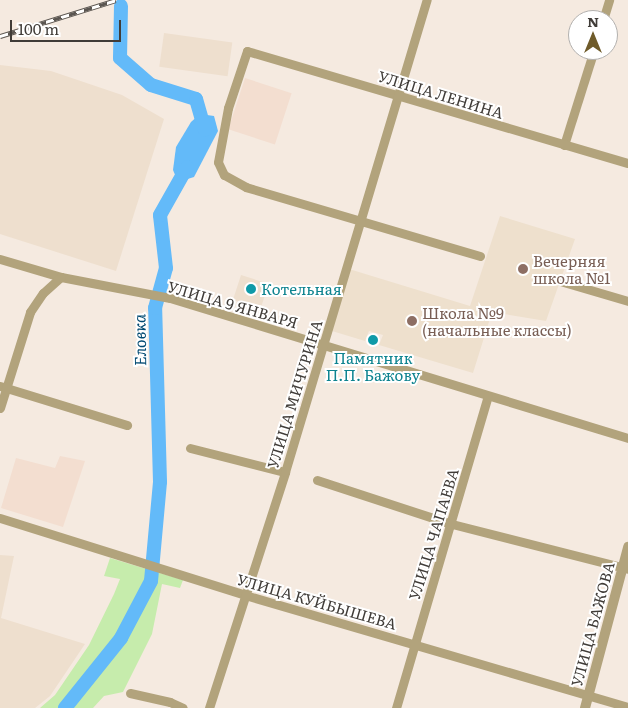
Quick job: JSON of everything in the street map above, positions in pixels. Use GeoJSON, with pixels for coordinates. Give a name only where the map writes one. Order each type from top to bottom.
{"type":"FeatureCollection","features":[{"type":"Feature","properties":{"kind":"street","name":"УЛИЦА МИЧУРИНА"},"geometry":{"type":"LineString","coordinates":[[208,708],[285,472],[396,95],[427,0]]}},
{"type":"Feature","properties":{"kind":"street","name":"УЛИЦА ЛЕНИНА"},"geometry":{"type":"LineString","coordinates":[[359,221],[246,187],[224,174],[218,162],[228,108],[247,51],[628,164]]}},
{"type":"Feature","properties":{"kind":"street"},"geometry":{"type":"LineString","coordinates":[[564,145],[591,60]]}},
{"type":"Feature","properties":{"kind":"street"},"geometry":{"type":"LineString","coordinates":[[359,221],[480,256]]}},
{"type":"Feature","properties":{"kind":"street","name":"УЛИЦА 9 ЯНВАРЯ"},"geometry":{"type":"LineString","coordinates":[[0,258],[61,277],[170,298],[628,438]]}},
{"type":"Feature","properties":{"kind":"street"},"geometry":{"type":"LineString","coordinates":[[0,408],[3,387],[30,312],[42,293],[61,277]]}},
{"type":"Feature","properties":{"kind":"street"},"geometry":{"type":"LineString","coordinates":[[560,281],[628,301]]}},
{"type":"Feature","properties":{"kind":"street"},"geometry":{"type":"LineString","coordinates":[[3,387],[127,426]]}},
{"type":"Feature","properties":{"kind":"street","name":"УЛИЦА ЧАПАЕВА"},"geometry":{"type":"LineString","coordinates":[[396,708],[452,524],[488,396]]}},
{"type":"Feature","properties":{"kind":"street"},"geometry":{"type":"LineString","coordinates":[[190,448],[285,472]]}},
{"type":"Feature","properties":{"kind":"street"},"geometry":{"type":"LineString","coordinates":[[316,480],[452,524],[625,568]]}},
{"type":"Feature","properties":{"kind":"street","name":"УЛИЦА КУЙБЫШЕВА"},"geometry":{"type":"LineString","coordinates":[[0,518],[245,595],[628,707]]}},
{"type":"Feature","properties":{"kind":"street","name":"УЛИЦА БАЖОВА"},"geometry":{"type":"LineString","coordinates":[[585,708],[625,568],[628,547]]}},
{"type":"Feature","properties":{"kind":"street"},"geometry":{"type":"LineString","coordinates":[[130,693],[170,702],[183,708]]}},
{"type":"Feature","properties":{"kind":"shaded area"},"geometry":{"type":"Polygon","coordinates":[[[164,33],[232,43],[228,76],[159,67],[164,33]]]}},
{"type":"Feature","properties":{"kind":"shaded area"},"geometry":{"type":"Polygon","coordinates":[[[0,65],[51,71],[122,95],[164,119],[116,271],[0,234],[0,65]]]}},
{"type":"Feature","properties":{"kind":"shaded area"},"geometry":{"type":"Polygon","coordinates":[[[245,78],[292,93],[275,144],[228,129],[245,78]]]}},
{"type":"Feature","properties":{"kind":"shaded area"},"geometry":{"type":"Polygon","coordinates":[[[500,216],[575,239],[546,321],[492,312],[473,373],[379,345],[383,335],[369,331],[365,341],[332,331],[349,269],[470,306],[500,216]]]}},
{"type":"Feature","properties":{"kind":"shaded area"},"geometry":{"type":"Polygon","coordinates":[[[241,275],[269,284],[261,309],[233,300],[241,275]]]}},
{"type":"Feature","properties":{"kind":"shaded area"},"geometry":{"type":"Polygon","coordinates":[[[60,456],[85,461],[63,527],[1,508],[16,458],[55,468],[60,456]]]}},
{"type":"Feature","properties":{"kind":"shaded area"},"geometry":{"type":"Polygon","coordinates":[[[0,555],[14,556],[1,618],[85,644],[50,696],[35,708],[0,708],[0,555]]]}},
{"type":"Feature","properties":{"kind":"green space"},"geometry":{"type":"Polygon","coordinates":[[[110,558],[183,580],[180,588],[162,584],[152,634],[123,692],[104,696],[93,708],[40,708],[55,695],[89,645],[114,594],[120,579],[104,576],[110,558]]]}},
{"type":"Feature","properties":{"kind":"water"},"geometry":{"type":"Polygon","coordinates":[[[200,114],[214,116],[218,131],[194,177],[178,182],[173,170],[176,147],[191,122],[200,114]]]}},
{"type":"Feature","properties":{"kind":"waterway","name":"Еловка"},"geometry":{"type":"LineString","coordinates":[[121,6],[120,58],[151,85],[196,99],[205,130]]}},
{"type":"Feature","properties":{"kind":"waterway","name":"Еловка"},"geometry":{"type":"LineString","coordinates":[[65,708],[121,638],[151,581],[160,482],[155,308],[166,268],[160,215],[187,167]]}},
{"type":"Feature","properties":{"kind":"railway"},"geometry":{"type":"LineString","coordinates":[[0,36],[116,0]]}},
{"type":"Feature","properties":{"kind":"place","name":"Вечерняя школа №1"},"geometry":{"type":"Point","coordinates":[523,269]}},
{"type":"Feature","properties":{"kind":"place","name":"Котельная"},"geometry":{"type":"Point","coordinates":[251,289]}},
{"type":"Feature","properties":{"kind":"place","name":"Школа №9 (начальные классы)"},"geometry":{"type":"Point","coordinates":[412,321]}},
{"type":"Feature","properties":{"kind":"place","name":"Памятник П.П. Бажову"},"geometry":{"type":"Point","coordinates":[373,340]}}]}
